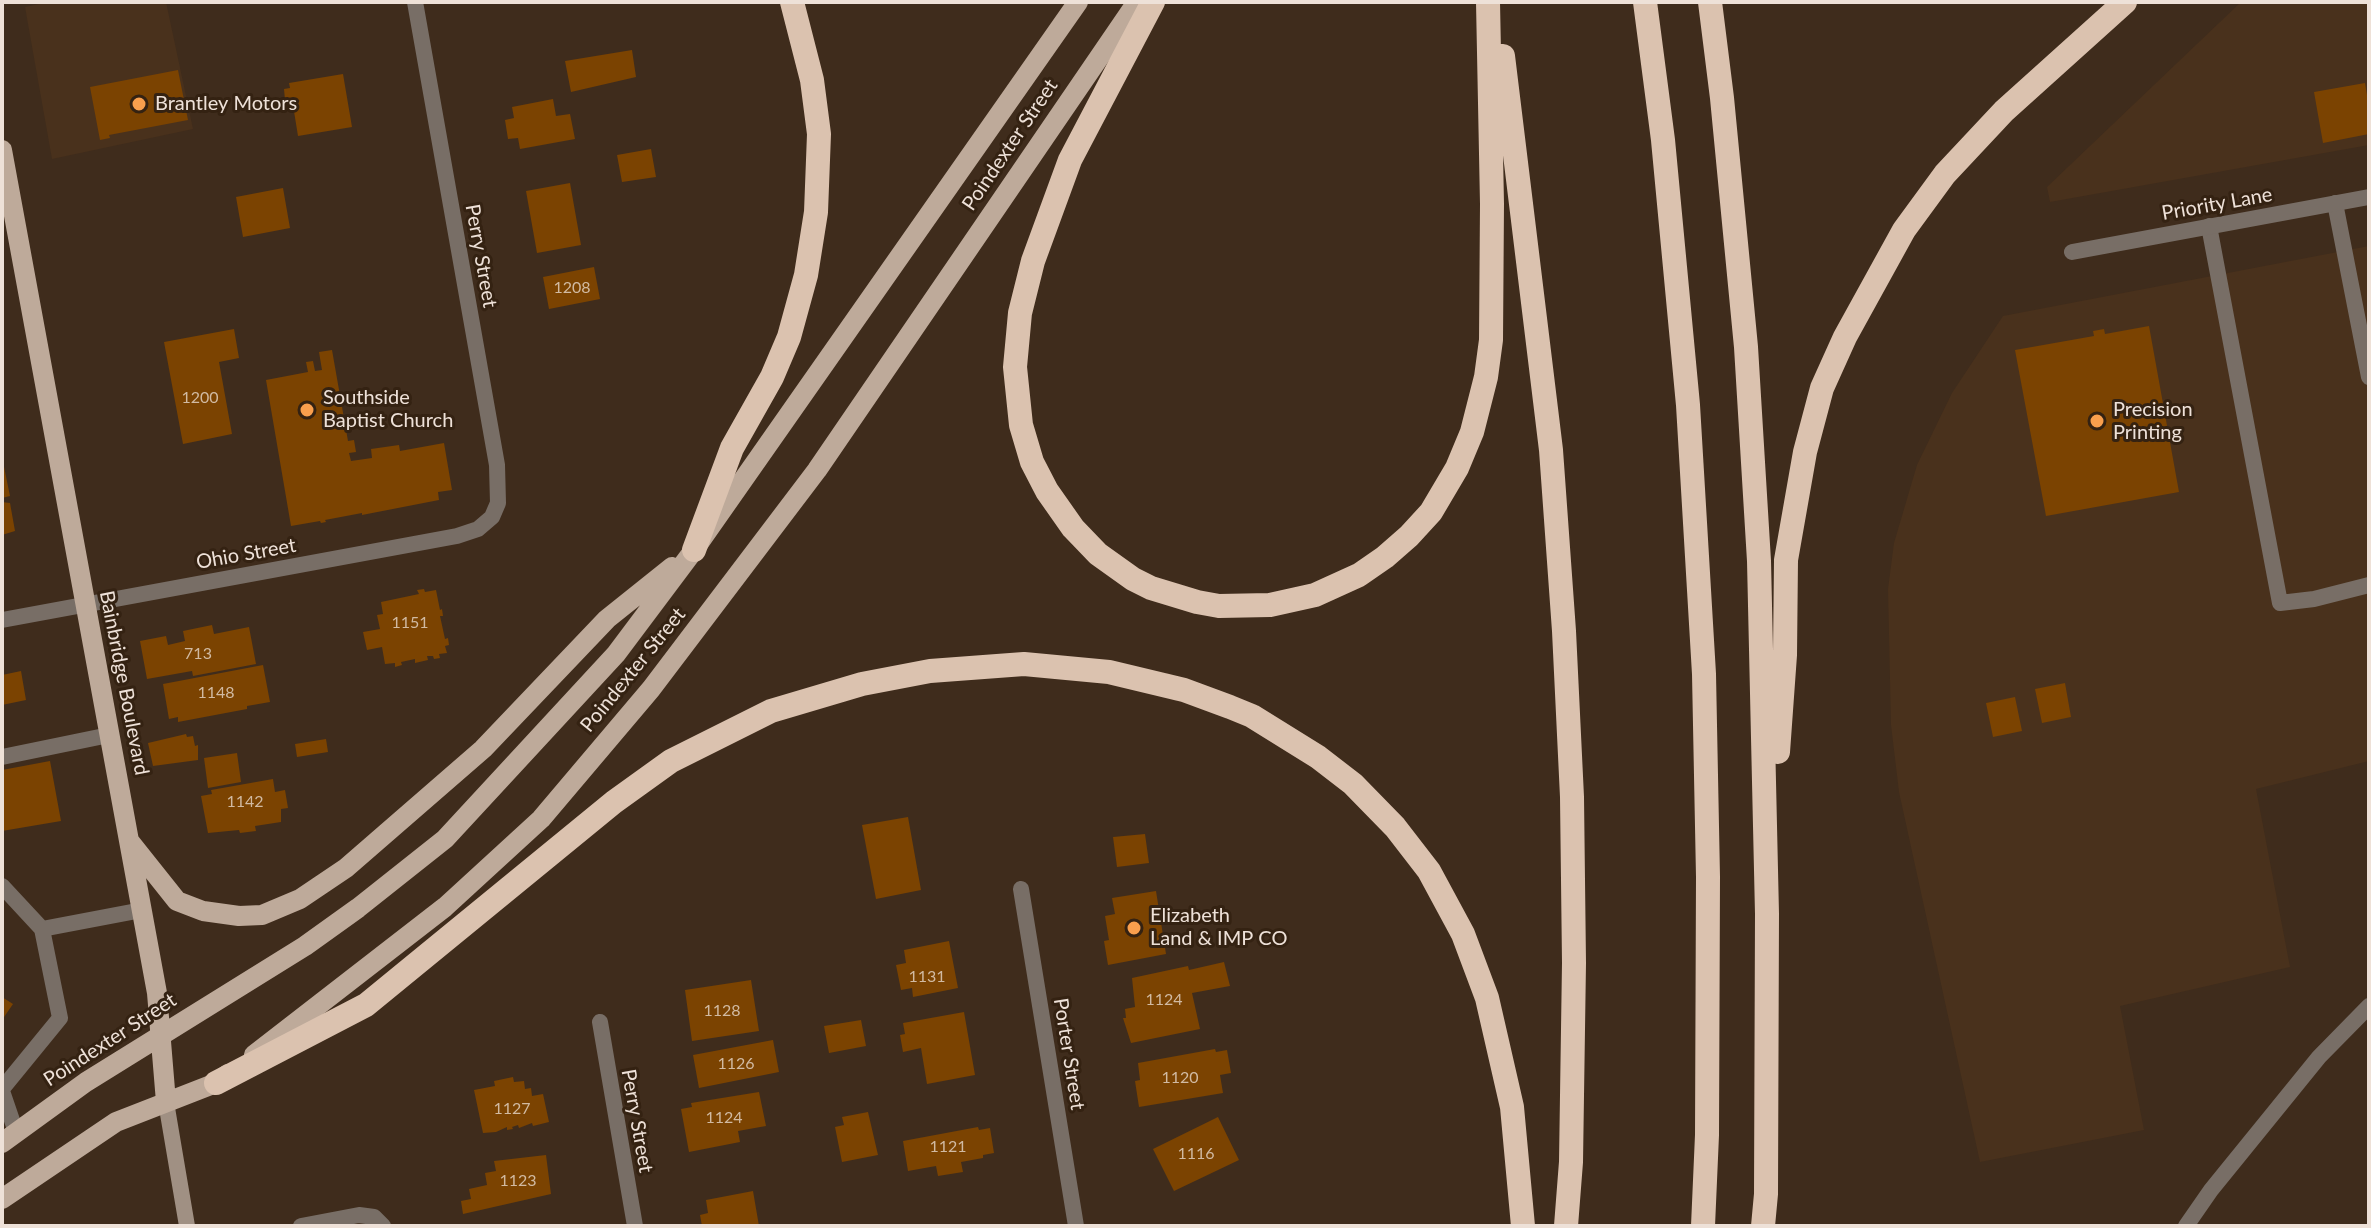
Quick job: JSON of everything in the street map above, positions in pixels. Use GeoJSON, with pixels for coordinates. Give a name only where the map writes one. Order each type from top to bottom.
{"type":"FeatureCollection","features":[{"type":"Feature","properties":{"kind":"highway"},"geometry":{"type":"LineString","coordinates":[[694,550],[732,448],[772,377],[789,337],[806,275],[816,212],[819,134],[812,80],[792,2]]}},
{"type":"Feature","properties":{"kind":"highway"},"geometry":{"type":"LineString","coordinates":[[1153,2],[1070,160],[1033,261],[1020,313],[1015,367],[1021,425],[1032,462],[1047,491],[1073,528],[1098,554],[1151,588],[1219,606],[1270,605],[1315,595],[1359,575],[1385,557],[1431,512],[1457,468],[1472,432],[1486,377],[1491,340],[1488,2]]}},
{"type":"Feature","properties":{"kind":"highway"},"geometry":{"type":"LineString","coordinates":[[1496,2],[1551,450],[1564,631],[1572,797],[1574,954],[1571,1162],[1566,1226]]}},
{"type":"Feature","properties":{"kind":"highway"},"geometry":{"type":"LineString","coordinates":[[1645,2],[1663,140],[1688,405],[1704,674],[1708,892],[1707,1135],[1703,1226]]}},
{"type":"Feature","properties":{"kind":"highway"},"geometry":{"type":"LineString","coordinates":[[1710,2],[1743,316],[1763,659],[1767,914],[1763,1226]]}},
{"type":"Feature","properties":{"kind":"highway"},"geometry":{"type":"LineString","coordinates":[[1767,914],[1785,655],[1786,560],[1805,452],[1822,388],[1872,285],[1904,230],[1945,174],[2004,111],[2124,4]]}},
{"type":"Feature","properties":{"kind":"highway"},"geometry":{"type":"LineString","coordinates":[[216,1083],[366,1005],[614,802],[671,761],[771,711],[862,684],[930,671],[1024,664],[1109,672],[1184,690],[1230,707],[1252,716],[1318,757],[1353,784],[1395,827],[1429,871],[1463,934],[1487,998],[1512,1107],[1523,1226]]}},
{"type":"Feature","properties":{"kind":"main road","name":"Poindexter Street"},"geometry":{"type":"LineString","coordinates":[[9,1138],[86,1082],[305,946],[445,839],[616,654],[694,550],[1078,2]]}},
{"type":"Feature","properties":{"kind":"main road","name":"Poindexter Street"},"geometry":{"type":"LineString","coordinates":[[2,1199],[116,1122],[216,1083],[445,907],[541,819],[651,689],[817,470],[1137,2]]}},
{"type":"Feature","properties":{"kind":"main road","name":"Bainbridge Boulevard"},"geometry":{"type":"LineString","coordinates":[[2,150],[157,993],[166,1102]]}},
{"type":"Feature","properties":{"kind":"main road"},"geometry":{"type":"LineString","coordinates":[[129,839],[177,901],[203,911],[239,916],[262,915],[300,899],[346,868],[409,815],[483,749],[607,619],[694,550]]}},
{"type":"Feature","properties":{"kind":"street","name":"Perry Street"},"geometry":{"type":"LineString","coordinates":[[415,2],[497,465],[498,503],[492,517]]}},
{"type":"Feature","properties":{"kind":"street","name":"Priority Lane"},"geometry":{"type":"LineString","coordinates":[[2072,252],[2369,197]]}},
{"type":"Feature","properties":{"kind":"street"},"geometry":{"type":"LineString","coordinates":[[2335,203],[2369,377]]}},
{"type":"Feature","properties":{"kind":"street"},"geometry":{"type":"LineString","coordinates":[[2209,226],[2280,603],[2314,599],[2369,585]]}},
{"type":"Feature","properties":{"kind":"street","name":"Ohio Street"},"geometry":{"type":"LineString","coordinates":[[2,620],[457,536],[478,529],[492,517]]}},
{"type":"Feature","properties":{"kind":"street"},"geometry":{"type":"LineString","coordinates":[[2,757],[109,735]]}},
{"type":"Feature","properties":{"kind":"street"},"geometry":{"type":"LineString","coordinates":[[2,886],[42,929],[60,1018],[2,1090],[9,1138]]}},
{"type":"Feature","properties":{"kind":"street","name":"Porter Street"},"geometry":{"type":"LineString","coordinates":[[1021,889],[1076,1226]]}},
{"type":"Feature","properties":{"kind":"street"},"geometry":{"type":"LineString","coordinates":[[42,929],[142,910]]}},
{"type":"Feature","properties":{"kind":"street"},"geometry":{"type":"LineString","coordinates":[[2186,1226],[2211,1190],[2319,1057],[2369,1006]]}},
{"type":"Feature","properties":{"kind":"street","name":"Perry Street"},"geometry":{"type":"LineString","coordinates":[[600,1022],[635,1226]]}},
{"type":"Feature","properties":{"kind":"street","name":"Bainbridge Boulevard"},"geometry":{"type":"LineString","coordinates":[[166,1102],[187,1226]]}},
{"type":"Feature","properties":{"kind":"street"},"geometry":{"type":"LineString","coordinates":[[301,1226],[359,1215],[374,1217],[383,1226]]}},
{"type":"Feature","properties":{"kind":"shaded area"},"geometry":{"type":"Polygon","coordinates":[[[49,2],[166,2],[193,129],[52,159],[25,7],[49,2]]]}},
{"type":"Feature","properties":{"kind":"shaded area"},"geometry":{"type":"Polygon","coordinates":[[[2241,2],[2369,2],[2369,145],[2050,202],[2047,187],[2241,2]]]}},
{"type":"Feature","properties":{"kind":"shaded area"},"geometry":{"type":"Polygon","coordinates":[[[2369,246],[2369,761],[2256,789],[2290,967],[2120,1006],[2144,1130],[1980,1162],[1899,792],[1891,725],[1888,589],[1894,543],[1917,465],[1952,393],[2003,316],[2369,246]]]}},
{"type":"Feature","properties":{"kind":"building"},"geometry":{"type":"Polygon","coordinates":[[[632,50],[636,77],[571,92],[565,61],[632,50]]]}},
{"type":"Feature","properties":{"kind":"building","name":"Brantley Motors"},"geometry":{"type":"Polygon","coordinates":[[[178,70],[188,120],[109,135],[110,138],[100,140],[90,87],[178,70]]]}},
{"type":"Feature","properties":{"kind":"building"},"geometry":{"type":"Polygon","coordinates":[[[343,74],[352,127],[298,136],[292,99],[285,100],[284,89],[290,88],[289,83],[343,74]]]}},
{"type":"Feature","properties":{"kind":"building"},"geometry":{"type":"Polygon","coordinates":[[[2365,83],[2369,134],[2323,143],[2314,92],[2365,83]]]}},
{"type":"Feature","properties":{"kind":"building"},"geometry":{"type":"Polygon","coordinates":[[[553,99],[556,116],[570,114],[575,139],[520,149],[518,138],[508,139],[505,120],[514,118],[512,107],[553,99]]]}},
{"type":"Feature","properties":{"kind":"building"},"geometry":{"type":"Polygon","coordinates":[[[651,149],[656,177],[622,182],[617,155],[651,149]]]}},
{"type":"Feature","properties":{"kind":"building"},"geometry":{"type":"Polygon","coordinates":[[[570,183],[581,245],[537,253],[526,191],[570,183]]]}},
{"type":"Feature","properties":{"kind":"building"},"geometry":{"type":"Polygon","coordinates":[[[283,188],[290,228],[243,237],[236,197],[283,188]]]}},
{"type":"Feature","properties":{"kind":"building"},"geometry":{"type":"Polygon","coordinates":[[[594,267],[600,299],[549,309],[543,277],[594,267]]]}},
{"type":"Feature","properties":{"kind":"building","name":"Precision Printing"},"geometry":{"type":"Polygon","coordinates":[[[2149,326],[2179,492],[2046,516],[2015,350],[2094,336],[2093,331],[2104,329],[2105,334],[2149,326]]]}},
{"type":"Feature","properties":{"kind":"building"},"geometry":{"type":"Polygon","coordinates":[[[234,329],[239,358],[219,362],[232,434],[183,444],[164,342],[234,329]]]}},
{"type":"Feature","properties":{"kind":"building","name":"Southside Baptist Church"},"geometry":{"type":"Polygon","coordinates":[[[332,350],[348,441],[354,440],[356,452],[349,453],[351,461],[372,458],[371,449],[399,445],[400,451],[444,443],[452,490],[438,492],[439,500],[291,526],[266,380],[308,372],[306,362],[313,361],[315,371],[322,370],[319,352],[332,350]]]}},
{"type":"Feature","properties":{"kind":"building"},"geometry":{"type":"Polygon","coordinates":[[[2,457],[10,496],[2,498],[2,457]]]}},
{"type":"Feature","properties":{"kind":"building"},"geometry":{"type":"Polygon","coordinates":[[[2,502],[10,503],[15,531],[2,535],[2,502]]]}},
{"type":"Feature","properties":{"kind":"building"},"geometry":{"type":"Polygon","coordinates":[[[424,589],[425,592],[436,590],[442,609],[443,616],[440,616],[445,639],[448,638],[449,645],[445,646],[447,653],[439,654],[440,658],[434,659],[427,656],[428,660],[415,663],[415,659],[401,662],[402,665],[395,667],[395,663],[385,664],[382,647],[367,650],[363,632],[380,629],[377,615],[383,614],[381,602],[419,594],[417,590],[424,589]]]}},
{"type":"Feature","properties":{"kind":"building"},"geometry":{"type":"Polygon","coordinates":[[[212,625],[214,634],[249,627],[256,664],[193,676],[192,671],[147,679],[140,641],[166,636],[168,645],[185,641],[183,631],[212,625]]]}},
{"type":"Feature","properties":{"kind":"building"},"geometry":{"type":"Polygon","coordinates":[[[263,665],[270,702],[178,722],[178,717],[169,719],[163,684],[263,665]]]}},
{"type":"Feature","properties":{"kind":"building"},"geometry":{"type":"Polygon","coordinates":[[[21,671],[26,700],[2,705],[2,675],[21,671]]]}},
{"type":"Feature","properties":{"kind":"building"},"geometry":{"type":"Polygon","coordinates":[[[2065,683],[2071,717],[2042,723],[2035,689],[2065,683]]]}},
{"type":"Feature","properties":{"kind":"building"},"geometry":{"type":"Polygon","coordinates":[[[2015,697],[2022,731],[1993,737],[1986,703],[2015,697]]]}},
{"type":"Feature","properties":{"kind":"building"},"geometry":{"type":"Polygon","coordinates":[[[186,734],[187,737],[193,736],[195,746],[198,745],[198,760],[153,766],[148,743],[186,734]]]}},
{"type":"Feature","properties":{"kind":"building"},"geometry":{"type":"Polygon","coordinates":[[[326,739],[328,752],[297,757],[295,744],[326,739]]]}},
{"type":"Feature","properties":{"kind":"building"},"geometry":{"type":"Polygon","coordinates":[[[237,753],[241,782],[208,788],[204,758],[237,753]]]}},
{"type":"Feature","properties":{"kind":"building"},"geometry":{"type":"Polygon","coordinates":[[[50,761],[61,821],[2,831],[2,770],[50,761]]]}},
{"type":"Feature","properties":{"kind":"building"},"geometry":{"type":"Polygon","coordinates":[[[273,779],[275,792],[285,790],[288,808],[281,809],[281,822],[255,826],[256,831],[208,833],[201,796],[212,794],[211,790],[273,779]]]}},
{"type":"Feature","properties":{"kind":"building"},"geometry":{"type":"Polygon","coordinates":[[[908,817],[921,890],[876,899],[862,825],[908,817]]]}},
{"type":"Feature","properties":{"kind":"building"},"geometry":{"type":"Polygon","coordinates":[[[1145,834],[1149,863],[1117,867],[1113,837],[1145,834]]]}},
{"type":"Feature","properties":{"kind":"building","name":"Elizabeth Land & IMP CO"},"geometry":{"type":"Polygon","coordinates":[[[1156,891],[1166,954],[1108,965],[1104,941],[1109,940],[1105,916],[1115,914],[1112,898],[1156,891]]]}},
{"type":"Feature","properties":{"kind":"building"},"geometry":{"type":"Polygon","coordinates":[[[949,941],[958,988],[913,997],[912,988],[901,990],[896,965],[906,963],[904,950],[949,941]]]}},
{"type":"Feature","properties":{"kind":"building"},"geometry":{"type":"Polygon","coordinates":[[[1224,962],[1230,986],[1192,993],[1200,1029],[1131,1043],[1123,1018],[1126,1018],[1125,1009],[1135,1007],[1132,978],[1224,962]]]}},
{"type":"Feature","properties":{"kind":"building"},"geometry":{"type":"Polygon","coordinates":[[[751,980],[759,1031],[692,1041],[685,990],[751,980]]]}},
{"type":"Feature","properties":{"kind":"building"},"geometry":{"type":"Polygon","coordinates":[[[2,997],[13,1004],[2,1020],[2,997]]]}},
{"type":"Feature","properties":{"kind":"building"},"geometry":{"type":"Polygon","coordinates":[[[964,1012],[975,1075],[927,1084],[921,1048],[903,1052],[900,1035],[905,1034],[903,1023],[964,1012]]]}},
{"type":"Feature","properties":{"kind":"building"},"geometry":{"type":"Polygon","coordinates":[[[861,1020],[866,1046],[829,1053],[824,1026],[861,1020]]]}},
{"type":"Feature","properties":{"kind":"building"},"geometry":{"type":"Polygon","coordinates":[[[773,1040],[779,1072],[699,1088],[693,1055],[773,1040]]]}},
{"type":"Feature","properties":{"kind":"building"},"geometry":{"type":"Polygon","coordinates":[[[1215,1049],[1216,1052],[1227,1050],[1231,1073],[1220,1075],[1223,1093],[1139,1107],[1135,1081],[1140,1080],[1138,1063],[1215,1049]]]}},
{"type":"Feature","properties":{"kind":"building"},"geometry":{"type":"Polygon","coordinates":[[[513,1077],[514,1082],[524,1081],[525,1089],[531,1088],[532,1096],[543,1094],[549,1122],[483,1133],[474,1090],[495,1086],[494,1081],[513,1077]]]}},
{"type":"Feature","properties":{"kind":"building"},"geometry":{"type":"Polygon","coordinates":[[[759,1092],[766,1126],[738,1131],[740,1142],[689,1152],[681,1109],[692,1107],[691,1103],[759,1092]]]}},
{"type":"Feature","properties":{"kind":"building"},"geometry":{"type":"Polygon","coordinates":[[[868,1112],[878,1155],[842,1162],[835,1127],[844,1125],[842,1117],[868,1112]]]}},
{"type":"Feature","properties":{"kind":"building"},"geometry":{"type":"Polygon","coordinates":[[[1218,1117],[1239,1160],[1174,1191],[1153,1149],[1218,1117]]]}},
{"type":"Feature","properties":{"kind":"building"},"geometry":{"type":"Polygon","coordinates":[[[978,1127],[979,1130],[990,1128],[994,1153],[961,1162],[963,1172],[938,1176],[936,1166],[908,1171],[903,1141],[978,1127]]]}},
{"type":"Feature","properties":{"kind":"building"},"geometry":{"type":"Polygon","coordinates":[[[546,1155],[551,1194],[463,1214],[461,1201],[471,1199],[469,1189],[487,1185],[485,1173],[496,1171],[494,1161],[546,1155]]]}},
{"type":"Feature","properties":{"kind":"building"},"geometry":{"type":"Polygon","coordinates":[[[753,1191],[759,1226],[702,1226],[700,1215],[708,1213],[706,1200],[753,1191]]]}},
{"type":"Feature","properties":{"kind":"place","name":"Brantley Motors"},"geometry":{"type":"Point","coordinates":[139,104]}},
{"type":"Feature","properties":{"kind":"place","name":"Southside Baptist Church"},"geometry":{"type":"Point","coordinates":[307,410]}},
{"type":"Feature","properties":{"kind":"place","name":"Precision Printing"},"geometry":{"type":"Point","coordinates":[2097,421]}},
{"type":"Feature","properties":{"kind":"place","name":"Elizabeth Land & IMP CO"},"geometry":{"type":"Point","coordinates":[1134,928]}}]}
